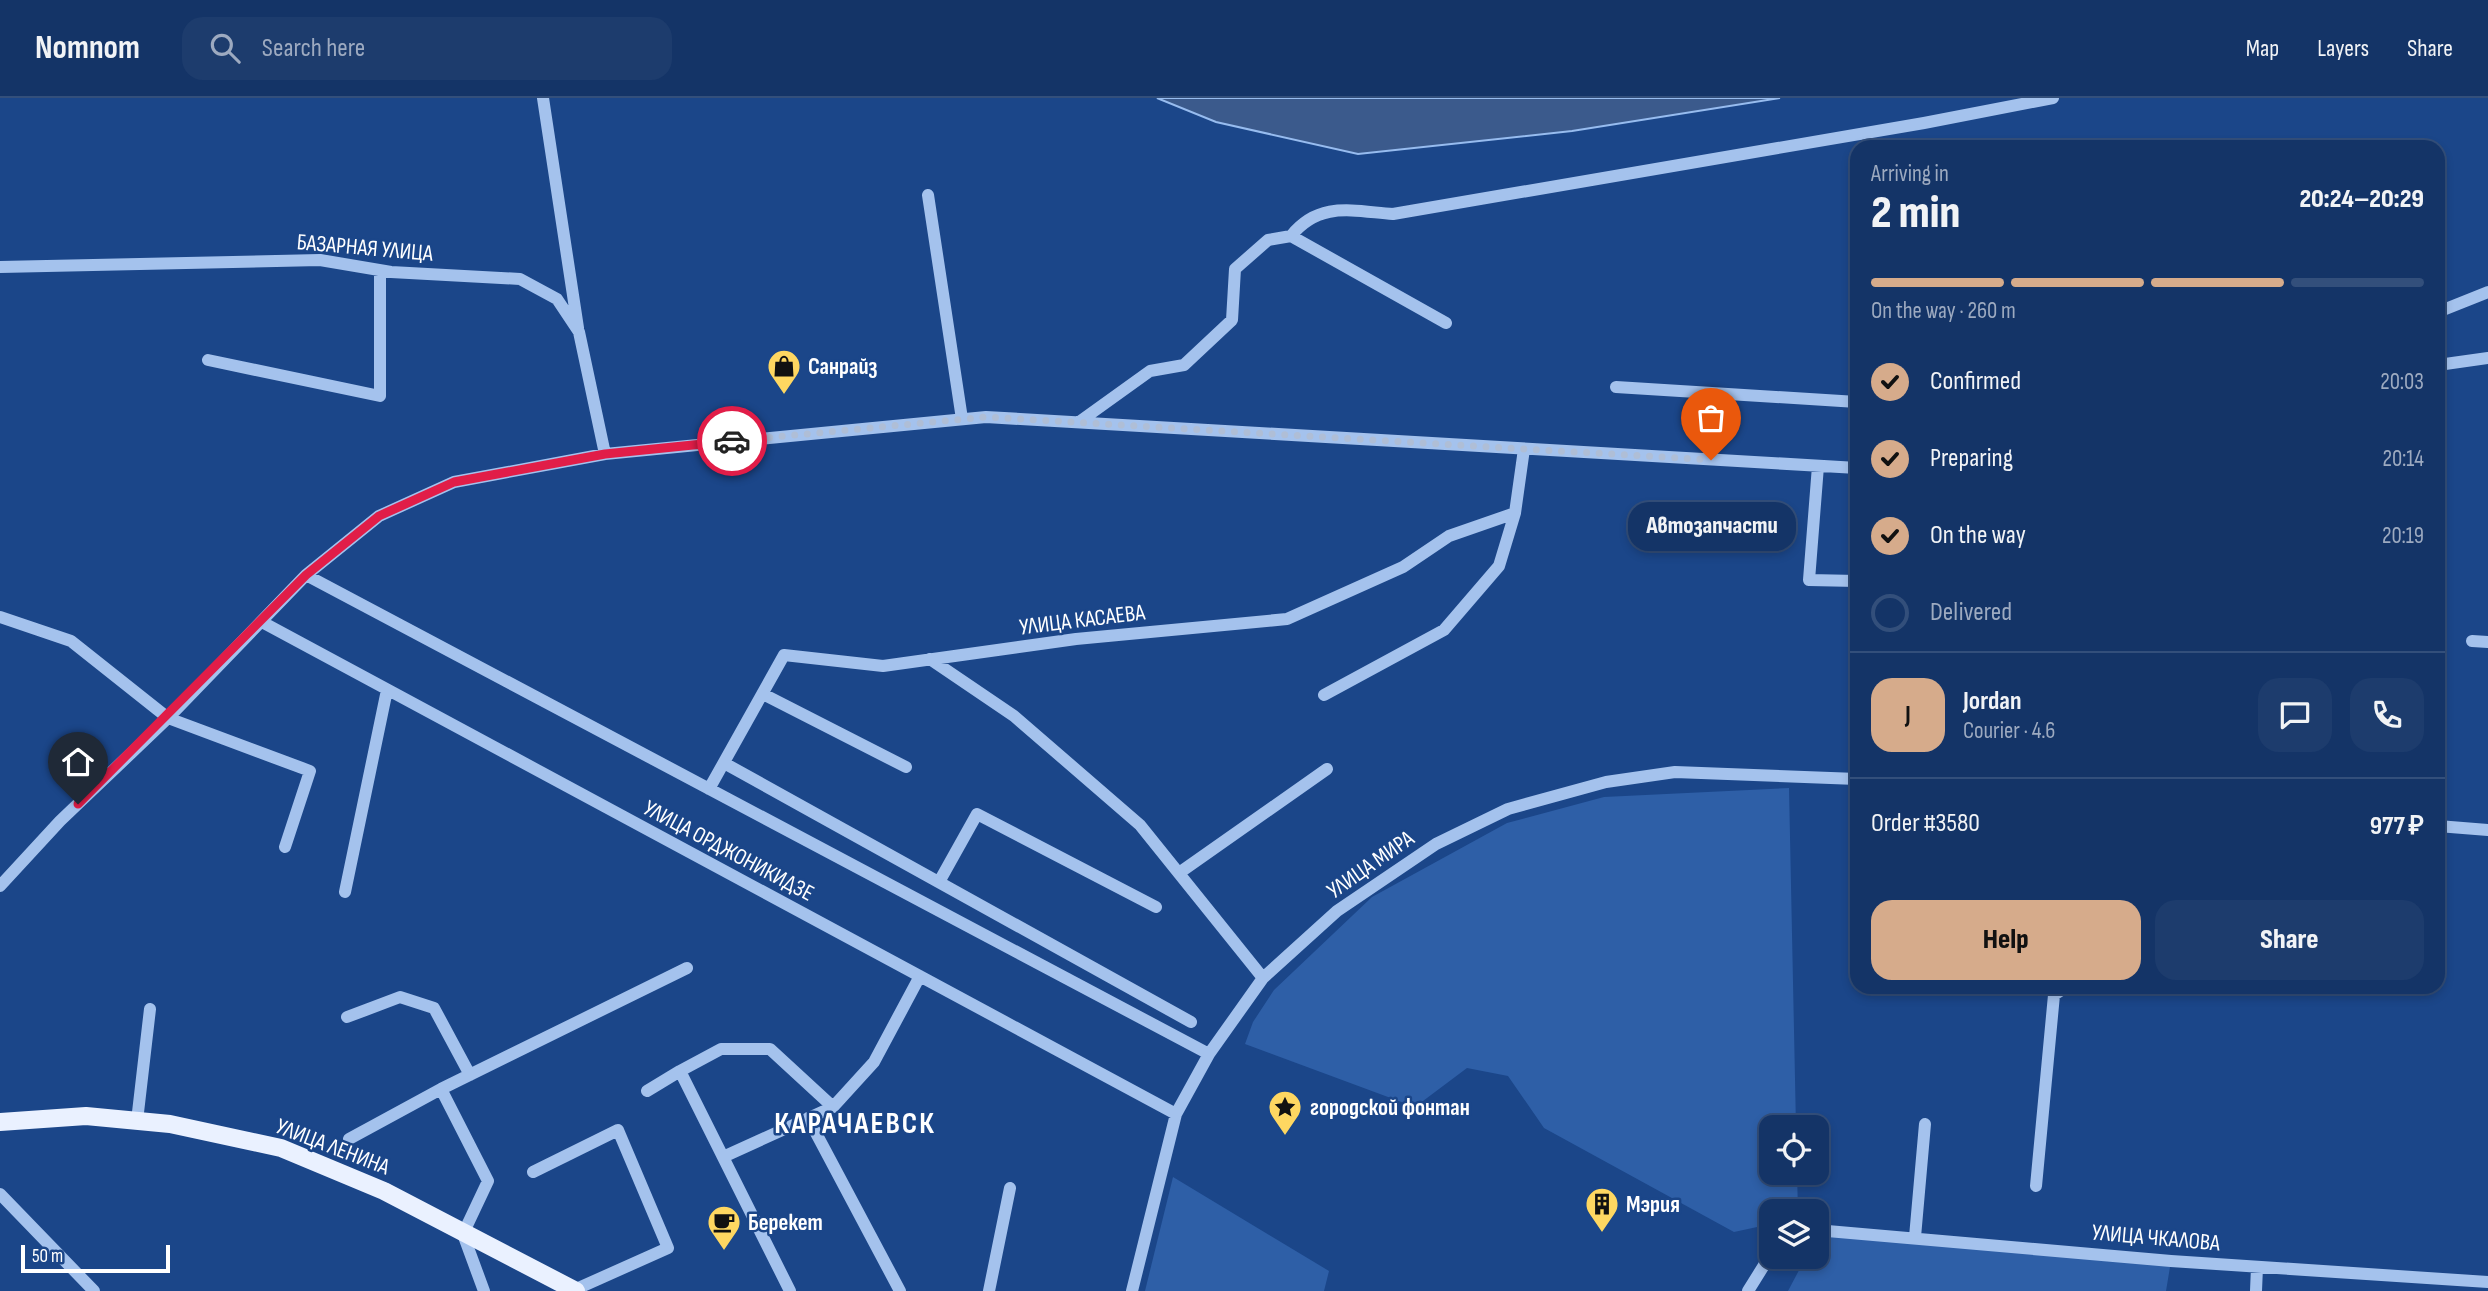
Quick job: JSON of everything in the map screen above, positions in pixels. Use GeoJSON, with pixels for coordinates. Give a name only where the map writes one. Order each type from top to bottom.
{"type":"FeatureCollection","features":[{"type":"Feature","properties":{"kind":"main road","name":"УЛИЦА ЛЕНИНА"},"geometry":{"type":"LineString","coordinates":[[3,1120],[86,1116],[170,1124],[281,1148],[384,1191],[575,1291]]}},
{"type":"Feature","properties":{"kind":"street"},"geometry":{"type":"LineString","coordinates":[[543,98],[579,332]]}},
{"type":"Feature","properties":{"kind":"street"},"geometry":{"type":"LineString","coordinates":[[1291,236],[1304,220],[1332,210],[1392,214],[1924,123],[2053,98]]}},
{"type":"Feature","properties":{"kind":"street"},"geometry":{"type":"LineString","coordinates":[[928,195],[962,419]]}},
{"type":"Feature","properties":{"kind":"street"},"geometry":{"type":"LineString","coordinates":[[1079,422],[1150,371],[1184,365],[1232,320],[1235,269],[1268,240],[1291,236],[1446,323]]}},
{"type":"Feature","properties":{"kind":"street","name":"БАЗАРНАЯ УЛИЦА"},"geometry":{"type":"LineString","coordinates":[[0,267],[320,260],[380,270],[520,279],[557,299],[579,332],[605,454]]}},
{"type":"Feature","properties":{"kind":"street"},"geometry":{"type":"LineString","coordinates":[[208,360],[380,396],[380,270]]}},
{"type":"Feature","properties":{"kind":"street"},"geometry":{"type":"LineString","coordinates":[[2445,309],[2488,292]]}},
{"type":"Feature","properties":{"kind":"street"},"geometry":{"type":"LineString","coordinates":[[2445,364],[2488,358]]}},
{"type":"Feature","properties":{"kind":"street"},"geometry":{"type":"LineString","coordinates":[[1616,387],[1850,402]]}},
{"type":"Feature","properties":{"kind":"street"},"geometry":{"type":"LineString","coordinates":[[0,886],[60,821],[168,718],[306,575],[373,521],[454,482],[605,454],[986,417],[1850,468]]}},
{"type":"Feature","properties":{"kind":"street"},"geometry":{"type":"LineString","coordinates":[[1324,695],[1444,630],[1499,566],[1516,513],[1524,449]]}},
{"type":"Feature","properties":{"kind":"street"},"geometry":{"type":"LineString","coordinates":[[1818,466],[1809,580],[1850,581]]}},
{"type":"Feature","properties":{"kind":"street","name":"УЛИЦА КАСАЕВА"},"geometry":{"type":"LineString","coordinates":[[709,789],[785,654],[883,666],[1076,639],[1287,619],[1403,567],[1449,536],[1516,513]]}},
{"type":"Feature","properties":{"kind":"street","name":"УЛИЦА ОРДЖОНИКИДЗЕ"},"geometry":{"type":"LineString","coordinates":[[306,575],[1209,1054]]}},
{"type":"Feature","properties":{"kind":"street"},"geometry":{"type":"LineString","coordinates":[[0,617],[71,641],[168,718],[310,771],[285,847]]}},
{"type":"Feature","properties":{"kind":"street","name":"УЛИЦА ОРДЖОНИКИДЗЕ"},"geometry":{"type":"LineString","coordinates":[[262,622],[1176,1114]]}},
{"type":"Feature","properties":{"kind":"street"},"geometry":{"type":"LineString","coordinates":[[2472,641],[2488,642]]}},
{"type":"Feature","properties":{"kind":"street"},"geometry":{"type":"LineString","coordinates":[[930,659],[1014,716],[1140,825],[1263,978]]}},
{"type":"Feature","properties":{"kind":"street"},"geometry":{"type":"LineString","coordinates":[[345,892],[387,690]]}},
{"type":"Feature","properties":{"kind":"street"},"geometry":{"type":"LineString","coordinates":[[762,694],[906,767]]}},
{"type":"Feature","properties":{"kind":"street"},"geometry":{"type":"LineString","coordinates":[[724,763],[1191,1022]]}},
{"type":"Feature","properties":{"kind":"street"},"geometry":{"type":"LineString","coordinates":[[1179,873],[1327,769]]}},
{"type":"Feature","properties":{"kind":"street","name":"УЛИЦА МИРА"},"geometry":{"type":"LineString","coordinates":[[1132,1291],[1176,1114],[1209,1054],[1263,978],[1337,911],[1436,844],[1508,809],[1606,782],[1675,772],[1850,779]]}},
{"type":"Feature","properties":{"kind":"street"},"geometry":{"type":"LineString","coordinates":[[939,882],[977,814],[1156,906]]}},
{"type":"Feature","properties":{"kind":"street"},"geometry":{"type":"LineString","coordinates":[[2445,827],[2488,830]]}},
{"type":"Feature","properties":{"kind":"street"},"geometry":{"type":"LineString","coordinates":[[349,1139],[441,1089],[687,968]]}},
{"type":"Feature","properties":{"kind":"street"},"geometry":{"type":"LineString","coordinates":[[723,1157],[833,1107],[874,1062],[920,976]]}},
{"type":"Feature","properties":{"kind":"street"},"geometry":{"type":"LineString","coordinates":[[2036,1185],[2056,994]]}},
{"type":"Feature","properties":{"kind":"street"},"geometry":{"type":"LineString","coordinates":[[347,1017],[400,997],[434,1009],[470,1075]]}},
{"type":"Feature","properties":{"kind":"street"},"geometry":{"type":"LineString","coordinates":[[137,1121],[150,1009]]}},
{"type":"Feature","properties":{"kind":"street"},"geometry":{"type":"LineString","coordinates":[[647,1091],[721,1049],[770,1049],[833,1107]]}},
{"type":"Feature","properties":{"kind":"street"},"geometry":{"type":"LineString","coordinates":[[680,1071],[790,1291]]}},
{"type":"Feature","properties":{"kind":"street"},"geometry":{"type":"LineString","coordinates":[[441,1089],[488,1181],[463,1234],[484,1291]]}},
{"type":"Feature","properties":{"kind":"street"},"geometry":{"type":"LineString","coordinates":[[808,1118],[900,1291]]}},
{"type":"Feature","properties":{"kind":"street"},"geometry":{"type":"LineString","coordinates":[[1915,1237],[1924,1124]]}},
{"type":"Feature","properties":{"kind":"street"},"geometry":{"type":"LineString","coordinates":[[533,1172],[618,1130],[668,1248],[575,1291]]}},
{"type":"Feature","properties":{"kind":"street"},"geometry":{"type":"LineString","coordinates":[[989,1291],[1010,1188]]}},
{"type":"Feature","properties":{"kind":"street"},"geometry":{"type":"LineString","coordinates":[[0,1194],[94,1291]]}},
{"type":"Feature","properties":{"kind":"street","name":"УЛИЦА ЧКАЛОВА"},"geometry":{"type":"LineString","coordinates":[[1829,1230],[2429,1284],[2479,1285]]}},
{"type":"Feature","properties":{"kind":"street"},"geometry":{"type":"LineString","coordinates":[[2256,1291],[2257,1267]]}},
{"type":"Feature","properties":{"kind":"street"},"geometry":{"type":"LineString","coordinates":[[1748,1291],[1762,1269]]}},
{"type":"Feature","properties":{"kind":"shaded area"},"geometry":{"type":"Polygon","coordinates":[[[1157,98],[1780,98],[1572,131],[1358,154],[1216,122],[1157,98]]]}},
{"type":"Feature","properties":{"kind":"shaded area"},"geometry":{"type":"Polygon","coordinates":[[[1789,788],[1796,1115],[1759,1115],[1759,1185],[1797,1185],[1798,1199],[1759,1199],[1759,1227],[1734,1232],[1544,1128],[1508,1076],[1467,1068],[1415,1107],[1245,1044],[1253,1022],[1274,990],[1372,897],[1507,823],[1604,797],[1789,788]]]}},
{"type":"Feature","properties":{"kind":"shaded area"},"geometry":{"type":"Polygon","coordinates":[[[1173,1177],[1329,1271],[1324,1291],[1145,1291],[1173,1177]]]}},
{"type":"Feature","properties":{"kind":"shaded area"},"geometry":{"type":"Polygon","coordinates":[[[1829,1236],[2171,1261],[2166,1291],[1788,1291],[1800,1269],[1829,1269],[1829,1236]]]}},
{"type":"Feature","properties":{"kind":"way so far"},"geometry":{"type":"LineString","coordinates":[[732,441],[986,417],[1711,460]]}},
{"type":"Feature","properties":{"kind":"place","name":"Санрайз"},"geometry":{"type":"Point","coordinates":[784,396]}},
{"type":"Feature","properties":{"kind":"place","name":"Автозапчасти"},"geometry":{"type":"Point","coordinates":[1711,460]}},
{"type":"Feature","properties":{"kind":"place","name":"городской фонтан"},"geometry":{"type":"Point","coordinates":[1285,1137]}},
{"type":"Feature","properties":{"kind":"place","name":"Мэрия"},"geometry":{"type":"Point","coordinates":[1602,1234]}},
{"type":"Feature","properties":{"kind":"place","name":"Берекет"},"geometry":{"type":"Point","coordinates":[724,1252]}},
{"type":"Feature","properties":{"kind":"district","name":"КАРАЧАЕВСК"},"geometry":{"type":"Point","coordinates":[855,1123]}},
{"type":"Feature","properties":{"kind":"route"},"geometry":{"type":"LineString","coordinates":[[78,804],[168,718],[306,575],[379,516],[454,482],[605,454],[732,441]]}}]}
